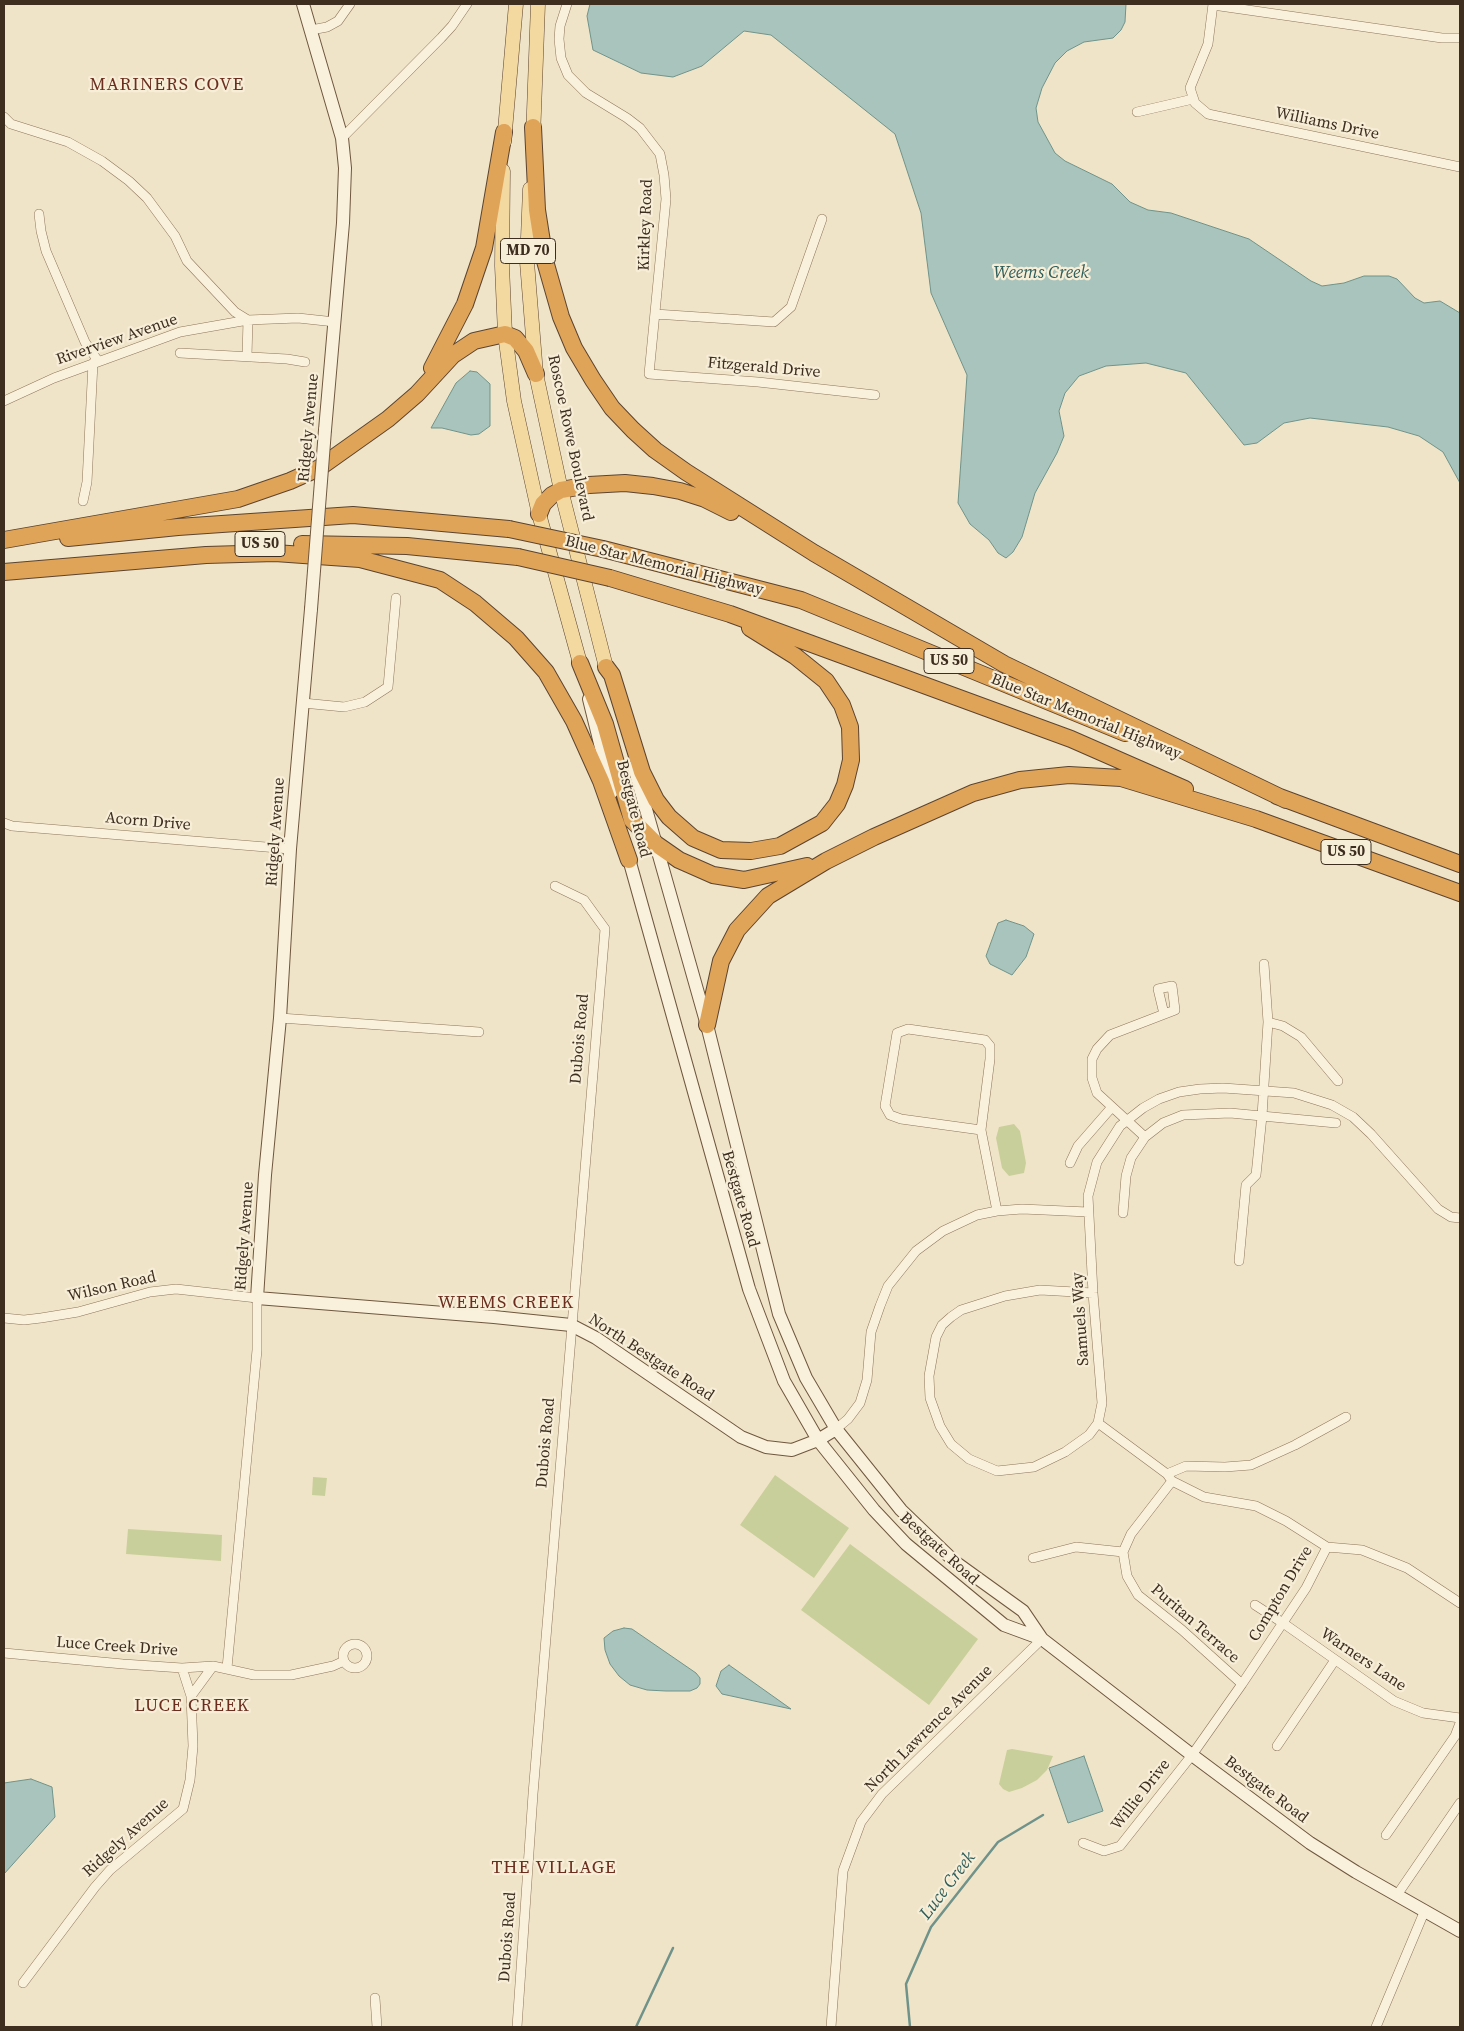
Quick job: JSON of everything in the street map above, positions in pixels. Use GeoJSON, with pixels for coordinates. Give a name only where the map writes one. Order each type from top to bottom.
{"type":"FeatureCollection","features":[{"type":"Feature","properties":{"kind":"highway"},"geometry":{"type":"LineString","coordinates":[[533,127],[536,210],[545,261],[561,318],[574,348],[612,408],[655,450],[694,478],[814,553],[1004,664],[1286,800]]}},
{"type":"Feature","properties":{"kind":"highway"},"geometry":{"type":"LineString","coordinates":[[417,394],[466,304],[484,248],[504,132]]}},
{"type":"Feature","properties":{"kind":"highway"},"geometry":{"type":"LineString","coordinates":[[4,540],[238,499],[290,481],[320,468],[388,419],[417,394],[453,355],[474,341],[505,334],[514,338],[526,351],[536,374]]}},
{"type":"Feature","properties":{"kind":"highway"},"geometry":{"type":"LineString","coordinates":[[539,514],[543,504],[552,495],[561,490],[589,485],[625,483],[653,486],[680,491],[706,499],[814,553]]}},
{"type":"Feature","properties":{"kind":"highway","name":"Blue Star Memorial Highway"},"geometry":{"type":"LineString","coordinates":[[4,544],[178,527],[353,515],[510,529],[603,549],[801,600],[1286,800]]}},
{"type":"Feature","properties":{"kind":"highway","name":"Blue Star Memorial Highway"},"geometry":{"type":"LineString","coordinates":[[4,571],[192,547],[254,544],[407,546],[518,558],[610,578],[730,614],[1071,739],[1256,820]]}},
{"type":"Feature","properties":{"kind":"highway"},"geometry":{"type":"LineString","coordinates":[[4,571],[275,552],[360,559],[440,580],[475,603],[516,638],[546,672],[574,720],[601,781],[628,860]]}},
{"type":"Feature","properties":{"kind":"highway"},"geometry":{"type":"LineString","coordinates":[[606,666],[612,674],[642,772],[656,800],[669,817],[693,838],[721,850],[751,851],[780,846],[822,823],[837,804],[845,785],[851,760],[850,727],[842,705],[826,681],[795,656],[730,614]]}},
{"type":"Feature","properties":{"kind":"highway"},"geometry":{"type":"LineString","coordinates":[[580,663],[605,724],[632,820],[656,844],[679,860],[713,874],[744,880],[826,861]]}},
{"type":"Feature","properties":{"kind":"highway"},"geometry":{"type":"LineString","coordinates":[[707,1025],[721,961],[737,930],[768,896],[826,861],[874,837],[973,793],[1020,780],[1069,775],[1121,778],[1256,820]]}},
{"type":"Feature","properties":{"kind":"highway","name":"US 50"},"geometry":{"type":"LineString","coordinates":[[1286,800],[1460,864]]}},
{"type":"Feature","properties":{"kind":"highway","name":"US 50"},"geometry":{"type":"LineString","coordinates":[[1256,820],[1460,893]]}},
{"type":"Feature","properties":{"kind":"main road","name":"Ridgely Avenue"},"geometry":{"type":"LineString","coordinates":[[257,1298],[265,1176],[280,1018],[290,849],[345,196],[342,138],[304,4]]}},
{"type":"Feature","properties":{"kind":"main road","name":"MD 70"},"geometry":{"type":"LineString","coordinates":[[516,4],[504,132],[502,266],[505,334],[514,401],[539,514],[580,663]]}},
{"type":"Feature","properties":{"kind":"main road","name":"Roscoe Rowe Boulevard"},"geometry":{"type":"LineString","coordinates":[[538,4],[527,262],[536,374],[561,490],[606,666]]}},
{"type":"Feature","properties":{"kind":"main road","name":"Bestgate Road"},"geometry":{"type":"LineString","coordinates":[[580,663],[628,860],[749,1289],[784,1381],[818,1440],[874,1510],[906,1544],[1004,1625],[1042,1638]]}},
{"type":"Feature","properties":{"kind":"main road","name":"Bestgate Road"},"geometry":{"type":"LineString","coordinates":[[606,666],[707,1025],[779,1314],[806,1378],[836,1429],[901,1510],[956,1562],[1023,1611],[1042,1638],[1192,1755],[1310,1843],[1460,1931]]}},
{"type":"Feature","properties":{"kind":"main road","name":"North Bestgate Road"},"geometry":{"type":"LineString","coordinates":[[257,1298],[494,1316],[571,1325],[596,1338],[741,1437],[766,1447],[792,1450],[818,1440],[836,1429]]}},
{"type":"Feature","properties":{"kind":"street"},"geometry":{"type":"LineString","coordinates":[[311,30],[327,27],[338,22],[350,4]]}},
{"type":"Feature","properties":{"kind":"street"},"geometry":{"type":"LineString","coordinates":[[342,138],[447,32],[467,4]]}},
{"type":"Feature","properties":{"kind":"street","name":"Kirkley Road"},"geometry":{"type":"LineString","coordinates":[[567,4],[558,39],[561,58],[568,75],[586,93],[640,128],[660,154],[666,199],[649,374]]}},
{"type":"Feature","properties":{"kind":"street"},"geometry":{"type":"LineString","coordinates":[[1137,112],[1193,99],[1190,88],[1208,44],[1213,4],[1442,38],[1460,38]]}},
{"type":"Feature","properties":{"kind":"street","name":"Williams Drive"},"geometry":{"type":"LineString","coordinates":[[1193,99],[1208,114],[1460,167]]}},
{"type":"Feature","properties":{"kind":"street"},"geometry":{"type":"LineString","coordinates":[[4,116],[11,124],[68,142],[102,161],[130,181],[158,210],[175,236],[187,261],[235,312],[248,320],[247,356]]}},
{"type":"Feature","properties":{"kind":"street"},"geometry":{"type":"LineString","coordinates":[[39,214],[46,250],[84,342],[95,362],[87,482],[83,501]]}},
{"type":"Feature","properties":{"kind":"street"},"geometry":{"type":"LineString","coordinates":[[655,314],[774,322],[791,307],[822,219]]}},
{"type":"Feature","properties":{"kind":"street","name":"Riverview Avenue"},"geometry":{"type":"LineString","coordinates":[[4,401],[28,389],[95,362],[180,332],[248,320],[298,318],[335,322]]}},
{"type":"Feature","properties":{"kind":"street"},"geometry":{"type":"LineString","coordinates":[[180,353],[247,356],[305,362]]}},
{"type":"Feature","properties":{"kind":"street","name":"Fitzgerald Drive"},"geometry":{"type":"LineString","coordinates":[[649,374],[758,382],[875,395]]}},
{"type":"Feature","properties":{"kind":"street"},"geometry":{"type":"LineString","coordinates":[[303,703],[344,707],[365,702],[388,687],[396,598]]}},
{"type":"Feature","properties":{"kind":"street","name":"Acorn Drive"},"geometry":{"type":"LineString","coordinates":[[4,823],[12,826],[290,849]]}},
{"type":"Feature","properties":{"kind":"street","name":"Dubois Road"},"geometry":{"type":"LineString","coordinates":[[517,2027],[533,1794],[605,929],[584,900],[555,886]]}},
{"type":"Feature","properties":{"kind":"street"},"geometry":{"type":"LineString","coordinates":[[1239,1261],[1246,1185],[1256,1175],[1262,1116],[1262,1091],[1268,1022],[1264,964]]}},
{"type":"Feature","properties":{"kind":"street"},"geometry":{"type":"LineString","coordinates":[[1145,1137],[1097,1093],[1092,1078],[1092,1059],[1097,1049],[1110,1035],[1164,1014]]}},
{"type":"Feature","properties":{"kind":"street"},"geometry":{"type":"LineString","coordinates":[[280,1018],[479,1032]]}},
{"type":"Feature","properties":{"kind":"street"},"geometry":{"type":"LineString","coordinates":[[1268,1022],[1284,1026],[1300,1037],[1338,1081]]}},
{"type":"Feature","properties":{"kind":"street"},"geometry":{"type":"LineString","coordinates":[[981,1130],[900,1119],[890,1115],[885,1106],[898,1033],[908,1029],[985,1040],[990,1046],[981,1130],[997,1211]]}},
{"type":"Feature","properties":{"kind":"street","name":"Samuels Way"},"geometry":{"type":"LineString","coordinates":[[1098,1423],[1102,1403],[1093,1293],[1088,1196],[1097,1162],[1120,1126],[1143,1108],[1179,1092],[1200,1089],[1223,1088],[1294,1093],[1314,1098],[1332,1105],[1353,1117],[1372,1134],[1438,1209],[1451,1217],[1460,1218]]}},
{"type":"Feature","properties":{"kind":"street"},"geometry":{"type":"LineString","coordinates":[[1070,1163],[1078,1146],[1112,1107]]}},
{"type":"Feature","properties":{"kind":"street"},"geometry":{"type":"LineString","coordinates":[[1122,1213],[1126,1176],[1131,1158],[1145,1137],[1163,1123],[1183,1115],[1230,1113],[1336,1124]]}},
{"type":"Feature","properties":{"kind":"street"},"geometry":{"type":"LineString","coordinates":[[836,1429],[854,1412],[864,1392],[871,1332],[885,1293],[916,1251],[943,1231],[977,1215],[1022,1209],[1088,1212]]}},
{"type":"Feature","properties":{"kind":"street","name":"Wilson Road"},"geometry":{"type":"LineString","coordinates":[[4,1318],[24,1320],[78,1312],[150,1292],[176,1289],[257,1298]]}},
{"type":"Feature","properties":{"kind":"street"},"geometry":{"type":"LineString","coordinates":[[1093,1293],[1040,1290],[1005,1296],[961,1310],[950,1317],[936,1337],[929,1376],[930,1398],[940,1426],[951,1444],[970,1459],[997,1471],[1034,1467],[1065,1452],[1089,1435],[1098,1423],[1169,1477],[1204,1497],[1256,1506],[1286,1521],[1327,1547],[1362,1550],[1407,1568],[1460,1603]]}},
{"type":"Feature","properties":{"kind":"street","name":"Ridgely Avenue"},"geometry":{"type":"LineString","coordinates":[[227,1668],[257,1350],[257,1298]]}},
{"type":"Feature","properties":{"kind":"street"},"geometry":{"type":"LineString","coordinates":[[1033,1558],[1076,1547],[1123,1552],[1130,1534],[1169,1477],[1186,1466],[1225,1467],[1251,1465],[1295,1445],[1346,1417]]}},
{"type":"Feature","properties":{"kind":"street","name":"Compton Drive"},"geometry":{"type":"LineString","coordinates":[[1192,1755],[1306,1588],[1327,1547]]}},
{"type":"Feature","properties":{"kind":"street","name":"Puritan Terrace"},"geometry":{"type":"LineString","coordinates":[[1123,1552],[1127,1576],[1138,1595],[1182,1630],[1242,1684]]}},
{"type":"Feature","properties":{"kind":"street","name":"Warners Lane"},"geometry":{"type":"LineString","coordinates":[[1255,1605],[1283,1622],[1394,1701],[1423,1713],[1460,1718]]}},
{"type":"Feature","properties":{"kind":"street","name":"North Lawrence Avenue"},"geometry":{"type":"LineString","coordinates":[[831,2027],[843,1871],[861,1822],[882,1794],[1042,1638]]}},
{"type":"Feature","properties":{"kind":"street","name":"Luce Creek Drive"},"geometry":{"type":"LineString","coordinates":[[4,1653],[182,1668],[212,1666],[254,1675],[291,1675],[334,1666],[344,1661]]}},
{"type":"Feature","properties":{"kind":"street"},"geometry":{"type":"LineString","coordinates":[[1277,1746],[1335,1660]]}},
{"type":"Feature","properties":{"kind":"street"},"geometry":{"type":"LineString","coordinates":[[190,1696],[212,1666]]}},
{"type":"Feature","properties":{"kind":"street","name":"Ridgely Avenue"},"geometry":{"type":"LineString","coordinates":[[23,1983],[95,1887],[110,1870],[183,1809],[190,1780],[193,1746],[190,1696],[182,1668]]}},
{"type":"Feature","properties":{"kind":"street"},"geometry":{"type":"LineString","coordinates":[[1386,1835],[1455,1736],[1460,1723]]}},
{"type":"Feature","properties":{"kind":"street","name":"Willie Drive"},"geometry":{"type":"LineString","coordinates":[[1083,1843],[1104,1851],[1120,1846],[1192,1755]]}},
{"type":"Feature","properties":{"kind":"street"},"geometry":{"type":"LineString","coordinates":[[1397,1895],[1460,1803]]}},
{"type":"Feature","properties":{"kind":"street"},"geometry":{"type":"LineString","coordinates":[[1376,2027],[1425,1910]]}},
{"type":"Feature","properties":{"kind":"street"},"geometry":{"type":"LineString","coordinates":[[375,1998],[377,2027]]}},
{"type":"Feature","properties":{"kind":"green space"},"geometry":{"type":"Polygon","coordinates":[[[1014,1124],[1020,1131],[1026,1163],[1024,1173],[1009,1176],[1002,1168],[996,1138],[999,1127],[1014,1124]]]}},
{"type":"Feature","properties":{"kind":"green space"},"geometry":{"type":"Polygon","coordinates":[[[775,1475],[849,1528],[814,1578],[740,1525],[775,1475]]]}},
{"type":"Feature","properties":{"kind":"green space"},"geometry":{"type":"Polygon","coordinates":[[[313,1477],[327,1478],[325,1496],[312,1495],[313,1477]]]}},
{"type":"Feature","properties":{"kind":"green space"},"geometry":{"type":"Polygon","coordinates":[[[128,1529],[222,1535],[221,1561],[126,1554],[128,1529]]]}},
{"type":"Feature","properties":{"kind":"green space"},"geometry":{"type":"Polygon","coordinates":[[[850,1544],[978,1639],[929,1705],[801,1610],[850,1544]]]}},
{"type":"Feature","properties":{"kind":"green space"},"geometry":{"type":"Polygon","coordinates":[[[1012,1749],[1053,1756],[1047,1770],[1037,1780],[1009,1792],[999,1784],[1007,1750],[1012,1749]]]}},
{"type":"Feature","properties":{"kind":"water","name":"Weems Creek"},"geometry":{"type":"Polygon","coordinates":[[[590,4],[1126,4],[1125,22],[1121,30],[1113,38],[1084,42],[1067,51],[1055,63],[1042,88],[1036,108],[1038,122],[1055,153],[1065,161],[1112,184],[1130,202],[1148,210],[1171,213],[1249,239],[1311,281],[1322,286],[1344,283],[1364,276],[1389,276],[1397,279],[1415,298],[1424,303],[1440,301],[1460,313],[1460,483],[1443,452],[1419,436],[1388,427],[1310,418],[1284,423],[1257,443],[1244,445],[1186,373],[1146,363],[1106,366],[1079,376],[1065,393],[1059,411],[1064,436],[1035,493],[1022,537],[1013,552],[1006,558],[998,553],[989,540],[970,524],[958,503],[967,375],[931,293],[921,213],[895,134],[771,35],[744,31],[702,66],[673,77],[641,73],[593,50],[587,16],[590,4]]]}},
{"type":"Feature","properties":{"kind":"water"},"geometry":{"type":"Polygon","coordinates":[[[470,371],[477,372],[490,384],[490,426],[479,434],[471,435],[442,428],[431,428],[456,383],[470,371]]]}},
{"type":"Feature","properties":{"kind":"water"},"geometry":{"type":"Polygon","coordinates":[[[1006,920],[1024,926],[1034,934],[1026,957],[1012,975],[990,964],[986,956],[998,923],[1006,920]]]}},
{"type":"Feature","properties":{"kind":"water"},"geometry":{"type":"Polygon","coordinates":[[[624,1628],[632,1629],[696,1673],[700,1678],[700,1684],[697,1688],[690,1691],[647,1690],[630,1685],[619,1676],[610,1664],[605,1650],[604,1638],[613,1631],[624,1628]]]}},
{"type":"Feature","properties":{"kind":"water"},"geometry":{"type":"Polygon","coordinates":[[[729,1665],[791,1709],[722,1694],[716,1686],[721,1671],[729,1665]]]}},
{"type":"Feature","properties":{"kind":"water"},"geometry":{"type":"Polygon","coordinates":[[[1084,1756],[1103,1811],[1068,1823],[1049,1768],[1084,1756]]]}},
{"type":"Feature","properties":{"kind":"water"},"geometry":{"type":"Polygon","coordinates":[[[31,1779],[52,1787],[55,1817],[4,1874],[4,1783],[31,1779]]]}},
{"type":"Feature","properties":{"kind":"waterway","name":"Luce Creek"},"geometry":{"type":"LineString","coordinates":[[910,2027],[906,1984],[931,1927],[998,1842],[1043,1815]]}},
{"type":"Feature","properties":{"kind":"waterway"},"geometry":{"type":"LineString","coordinates":[[636,2027],[673,1948]]}},
{"type":"Feature","properties":{"kind":"district","name":"MARINERS COVE"},"geometry":{"type":"Point","coordinates":[167,85]}},
{"type":"Feature","properties":{"kind":"district","name":"WEEMS CREEK"},"geometry":{"type":"Point","coordinates":[506,1303]}},
{"type":"Feature","properties":{"kind":"district","name":"LUCE CREEK"},"geometry":{"type":"Point","coordinates":[192,1706]}},
{"type":"Feature","properties":{"kind":"district","name":"THE VILLAGE"},"geometry":{"type":"Point","coordinates":[554,1868]}}]}
